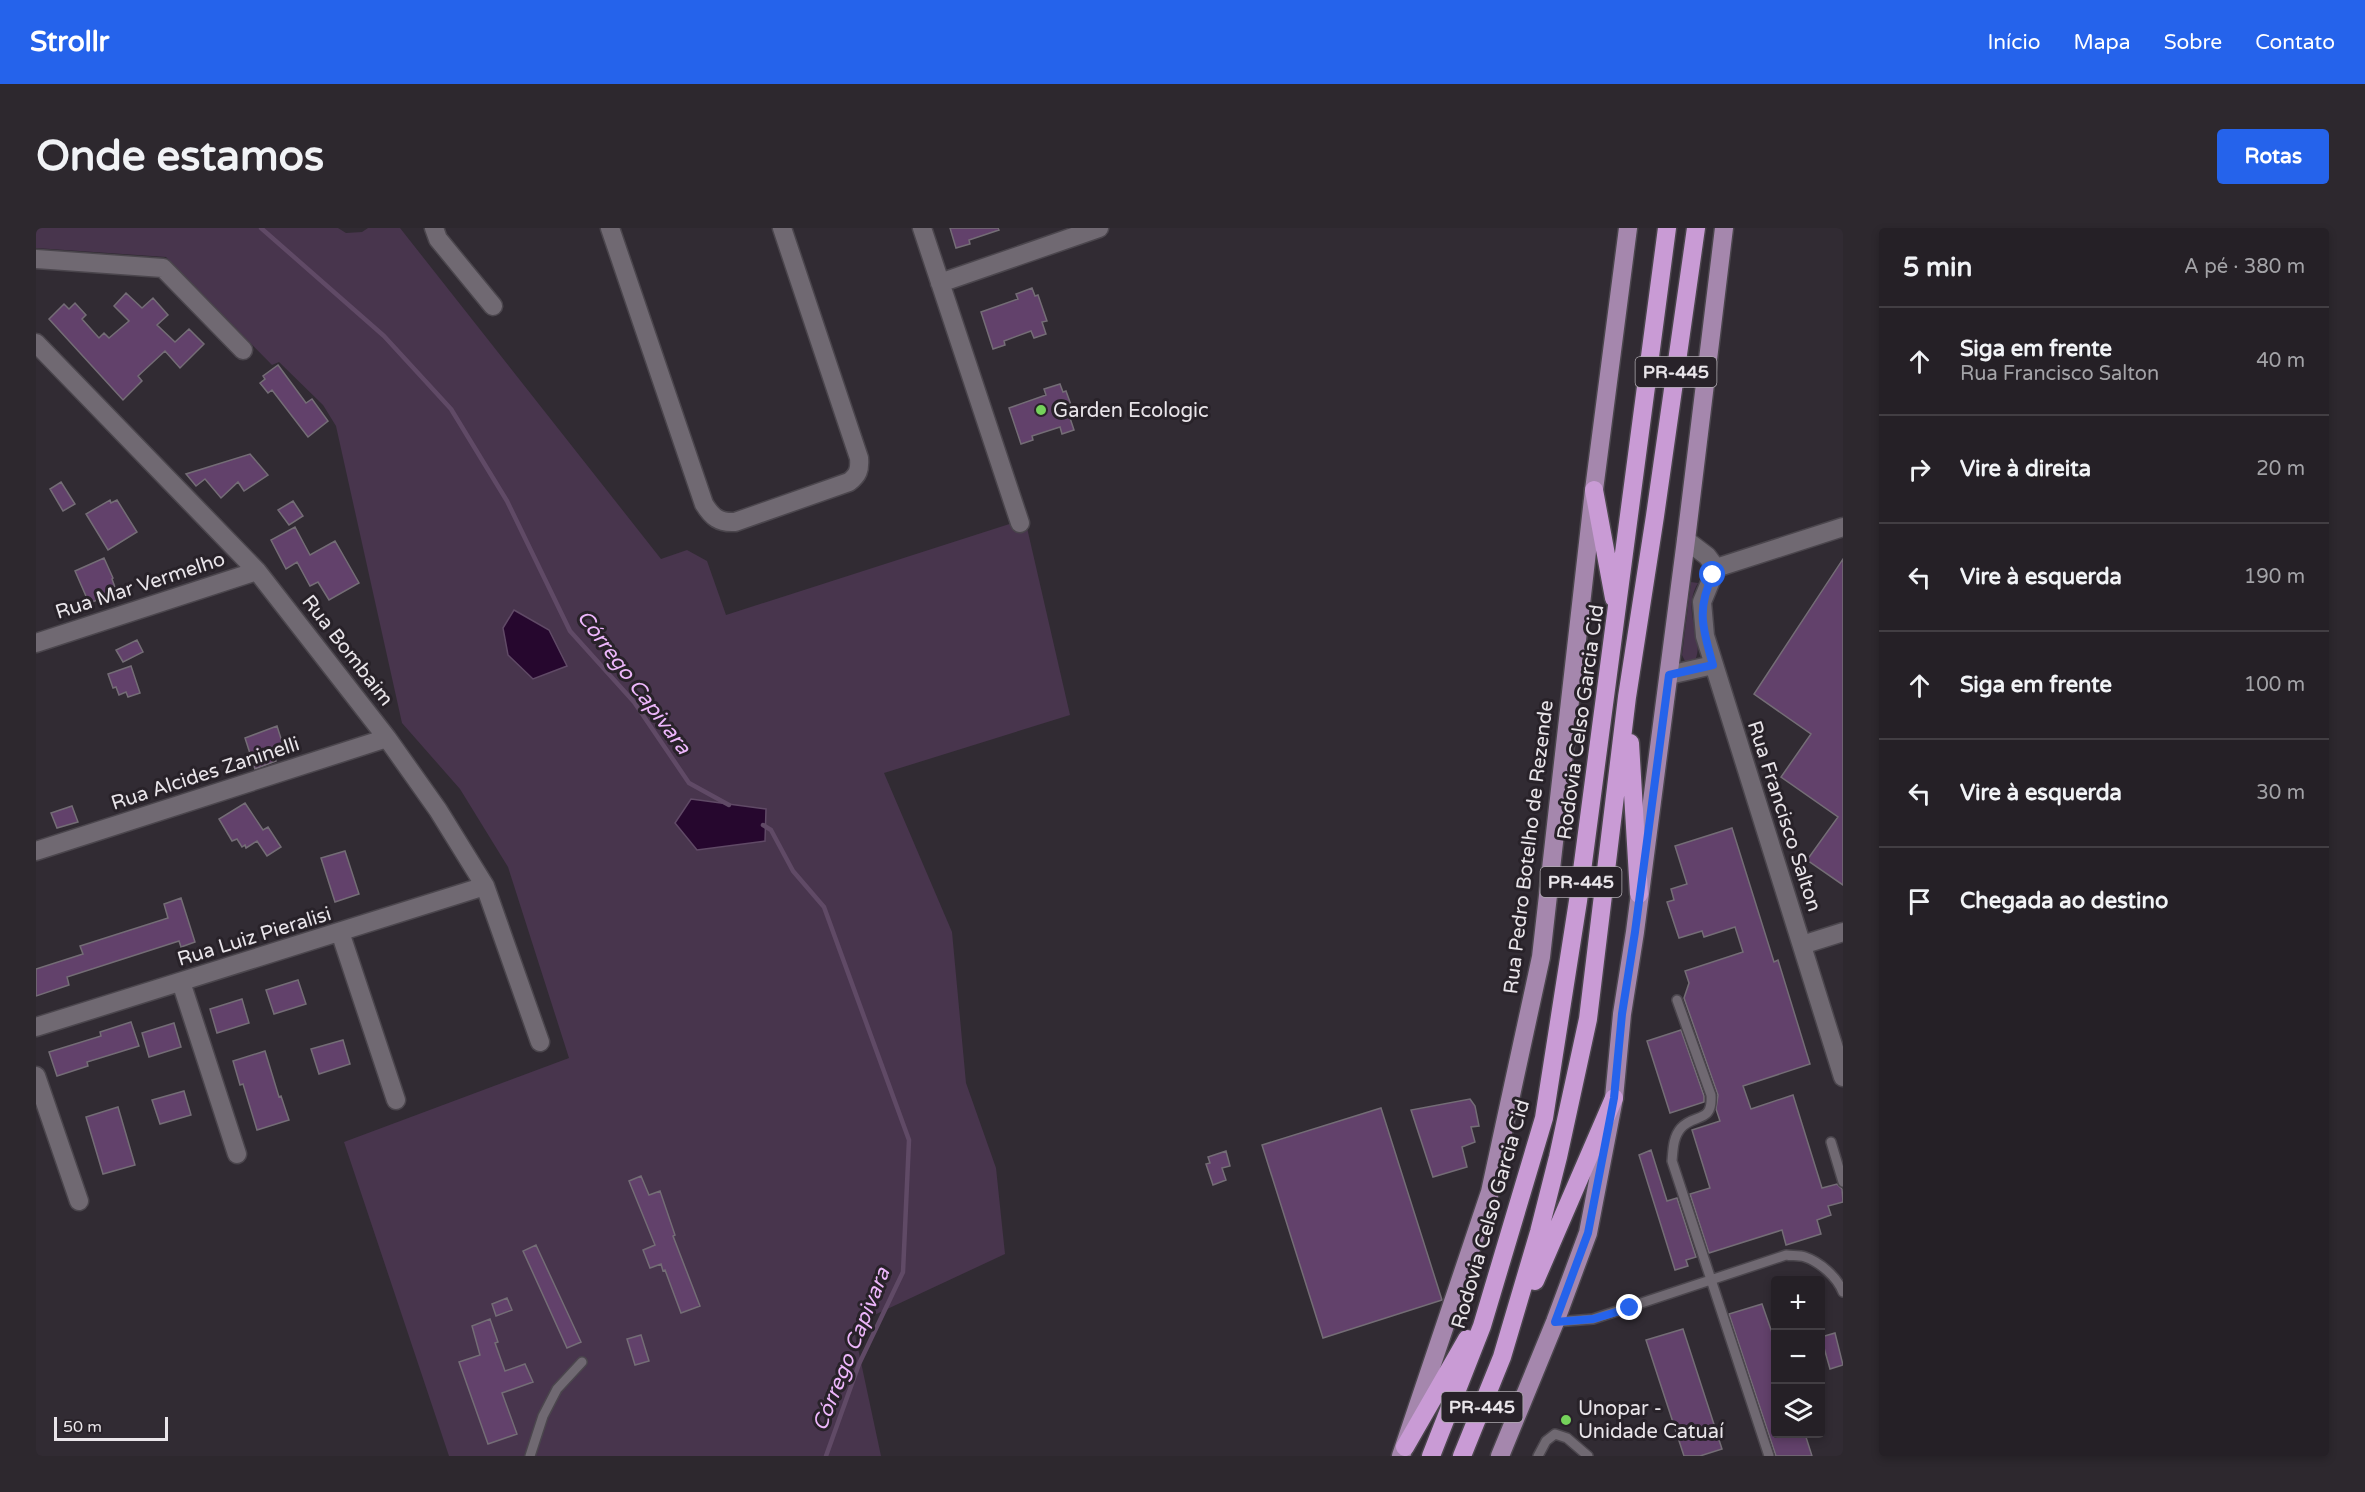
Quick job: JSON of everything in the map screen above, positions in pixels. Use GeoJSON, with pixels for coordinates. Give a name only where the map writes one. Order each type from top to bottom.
{"type":"FeatureCollection","features":[{"type":"Feature","properties":{"kind":"highway","name":"Rodovia Celso Garcia Cid"},"geometry":{"type":"LineString","coordinates":[[1431,1456],[1482,1326],[1544,1118],[1578,901],[1667,228]]}},
{"type":"Feature","properties":{"kind":"highway","name":"PR-445"},"geometry":{"type":"LineString","coordinates":[[1462,1456],[1502,1357],[1539,1232],[1558,1158],[1588,1019],[1626,696],[1655,516],[1696,228]]}},
{"type":"Feature","properties":{"kind":"highway"},"geometry":{"type":"LineString","coordinates":[[1594,490],[1617,615]]}},
{"type":"Feature","properties":{"kind":"highway"},"geometry":{"type":"LineString","coordinates":[[1626,696],[1640,894]]}},
{"type":"Feature","properties":{"kind":"highway"},"geometry":{"type":"LineString","coordinates":[[1502,1357],[1614,1098]]}},
{"type":"Feature","properties":{"kind":"highway"},"geometry":{"type":"LineString","coordinates":[[1403,1452],[1489,1301]]}},
{"type":"Feature","properties":{"kind":"main road","name":"Rua Pedro Botelho de Rezende"},"geometry":{"type":"LineString","coordinates":[[1403,1452],[1490,1192],[1541,957],[1594,490],[1628,228]]}},
{"type":"Feature","properties":{"kind":"main road","name":"PR-445"},"geometry":{"type":"LineString","coordinates":[[1614,1098],[1622,1014],[1669,675],[1724,228]]}},
{"type":"Feature","properties":{"kind":"main road"},"geometry":{"type":"LineString","coordinates":[[1500,1456],[1555,1322],[1588,1233],[1614,1098]]}},
{"type":"Feature","properties":{"kind":"street"},"geometry":{"type":"LineString","coordinates":[[434,228],[438,239],[493,306]]}},
{"type":"Feature","properties":{"kind":"street"},"geometry":{"type":"LineString","coordinates":[[610,228],[704,504],[717,520],[735,522],[840,486],[857,477],[860,468],[859,458],[782,228]]}},
{"type":"Feature","properties":{"kind":"street"},"geometry":{"type":"LineString","coordinates":[[921,228],[1020,523]]}},
{"type":"Feature","properties":{"kind":"street"},"geometry":{"type":"LineString","coordinates":[[940,283],[1099,228]]}},
{"type":"Feature","properties":{"kind":"street"},"geometry":{"type":"LineString","coordinates":[[36,259],[163,268],[243,350]]}},
{"type":"Feature","properties":{"kind":"street","name":"Rua Bombaim"},"geometry":{"type":"LineString","coordinates":[[36,343],[257,571],[387,738],[438,810],[486,886],[540,1042]]}},
{"type":"Feature","properties":{"kind":"street"},"geometry":{"type":"LineString","coordinates":[[1686,540],[1707,556],[1716,568],[1843,527]]}},
{"type":"Feature","properties":{"kind":"street","name":"Rua Francisco Salton"},"geometry":{"type":"LineString","coordinates":[[1716,568],[1704,595],[1702,617],[1705,636],[1843,1077]]}},
{"type":"Feature","properties":{"kind":"street","name":"Rua Mar Vermelho"},"geometry":{"type":"LineString","coordinates":[[36,642],[257,571]]}},
{"type":"Feature","properties":{"kind":"street"},"geometry":{"type":"LineString","coordinates":[[1669,675],[1713,665]]}},
{"type":"Feature","properties":{"kind":"street","name":"Rua Alcides Zaninelli"},"geometry":{"type":"LineString","coordinates":[[36,851],[387,738]]}},
{"type":"Feature","properties":{"kind":"street","name":"Rua Luiz Pieralisi"},"geometry":{"type":"LineString","coordinates":[[36,1028],[486,886]]}},
{"type":"Feature","properties":{"kind":"street"},"geometry":{"type":"LineString","coordinates":[[340,932],[396,1100]]}},
{"type":"Feature","properties":{"kind":"street"},"geometry":{"type":"LineString","coordinates":[[1802,945],[1843,932]]}},
{"type":"Feature","properties":{"kind":"street"},"geometry":{"type":"LineString","coordinates":[[181,982],[237,1154]]}},
{"type":"Feature","properties":{"kind":"street"},"geometry":{"type":"LineString","coordinates":[[36,1076],[79,1201]]}},
{"type":"Feature","properties":{"kind":"lane"},"geometry":{"type":"LineString","coordinates":[[1677,1000],[1711,1095],[1712,1105],[1707,1114],[1681,1127],[1672,1146],[1672,1161],[1769,1456]]}},
{"type":"Feature","properties":{"kind":"lane"},"geometry":{"type":"LineString","coordinates":[[1831,1142],[1843,1182]]}},
{"type":"Feature","properties":{"kind":"lane"},"geometry":{"type":"LineString","coordinates":[[1555,1322],[1593,1319],[1786,1255],[1805,1257],[1824,1267],[1840,1284],[1843,1292]]}},
{"type":"Feature","properties":{"kind":"lane"},"geometry":{"type":"LineString","coordinates":[[530,1456],[543,1416],[556,1389],[582,1362]]}},
{"type":"Feature","properties":{"kind":"lane"},"geometry":{"type":"LineString","coordinates":[[1538,1456],[1546,1441],[1555,1434],[1567,1438],[1588,1456]]}},
{"type":"Feature","properties":{"kind":"shaded area"},"geometry":{"type":"Polygon","coordinates":[[[36,228],[338,228],[346,233],[362,232],[368,228],[400,228],[661,559],[687,550],[707,561],[726,615],[1025,519],[1070,715],[884,773],[952,932],[966,1083],[996,1168],[1005,1254],[853,1325],[881,1456],[449,1456],[344,1142],[569,1058],[508,867],[460,789],[402,723],[336,426],[323,405],[279,362],[272,365],[166,257],[36,248],[36,228]]]}},
{"type":"Feature","properties":{"kind":"shaded area"},"geometry":{"type":"Polygon","coordinates":[[[1691,582],[1698,583],[1693,594],[1692,613],[1698,649],[1696,658],[1689,662],[1685,661],[1682,655],[1691,582]]]}},
{"type":"Feature","properties":{"kind":"shaded area"},"geometry":{"type":"Polygon","coordinates":[[[514,610],[549,630],[567,666],[533,679],[508,655],[503,628],[514,610]]]}},
{"type":"Feature","properties":{"kind":"shaded area"},"geometry":{"type":"Polygon","coordinates":[[[691,799],[766,809],[765,841],[697,850],[675,823],[691,799]]]}},
{"type":"Feature","properties":{"kind":"building"},"geometry":{"type":"Polygon","coordinates":[[[950,228],[998,228],[999,230],[969,240],[970,244],[956,248],[950,228]]]}},
{"type":"Feature","properties":{"kind":"building"},"geometry":{"type":"Polygon","coordinates":[[[1032,288],[1035,296],[1038,295],[1047,321],[1042,322],[1046,334],[1034,338],[1031,331],[1004,341],[1005,345],[993,349],[981,312],[1018,299],[1016,294],[1032,288]]]}},
{"type":"Feature","properties":{"kind":"building"},"geometry":{"type":"Polygon","coordinates":[[[126,293],[142,308],[153,298],[168,315],[157,325],[175,342],[189,329],[204,344],[180,368],[165,351],[138,376],[142,381],[123,400],[49,319],[64,304],[69,309],[75,303],[86,315],[82,319],[99,338],[104,333],[109,338],[129,321],[114,306],[126,293]]]}},
{"type":"Feature","properties":{"kind":"building"},"geometry":{"type":"Polygon","coordinates":[[[278,365],[306,403],[312,399],[328,421],[308,437],[272,390],[268,393],[260,383],[265,379],[263,376],[278,365]]]}},
{"type":"Feature","properties":{"kind":"building","name":"Garden Ecologic"},"geometry":{"type":"Polygon","coordinates":[[[1060,384],[1063,392],[1066,391],[1075,416],[1070,418],[1074,430],[1062,434],[1060,427],[1032,436],[1033,440],[1021,444],[1009,408],[1046,395],[1044,389],[1060,384]]]}},
{"type":"Feature","properties":{"kind":"building"},"geometry":{"type":"Polygon","coordinates":[[[250,454],[268,475],[244,491],[238,482],[221,498],[205,479],[196,486],[186,474],[250,454]]]}},
{"type":"Feature","properties":{"kind":"building"},"geometry":{"type":"Polygon","coordinates":[[[61,482],[75,504],[63,511],[50,489],[61,482]]]}},
{"type":"Feature","properties":{"kind":"building"},"geometry":{"type":"Polygon","coordinates":[[[110,500],[111,503],[117,500],[137,532],[108,550],[86,514],[110,500]]]}},
{"type":"Feature","properties":{"kind":"building"},"geometry":{"type":"Polygon","coordinates":[[[293,501],[303,516],[289,525],[278,510],[293,501]]]}},
{"type":"Feature","properties":{"kind":"building"},"geometry":{"type":"Polygon","coordinates":[[[295,527],[310,555],[335,541],[359,583],[329,600],[318,582],[310,586],[297,562],[286,569],[271,540],[295,527]]]}},
{"type":"Feature","properties":{"kind":"building"},"geometry":{"type":"Polygon","coordinates":[[[104,558],[117,593],[89,603],[75,571],[104,558]]]}},
{"type":"Feature","properties":{"kind":"building"},"geometry":{"type":"Polygon","coordinates":[[[1843,559],[1843,885],[1807,860],[1838,817],[1781,777],[1811,734],[1754,694],[1843,559]]]}},
{"type":"Feature","properties":{"kind":"building"},"geometry":{"type":"Polygon","coordinates":[[[137,640],[143,652],[123,662],[116,650],[137,640]]]}},
{"type":"Feature","properties":{"kind":"building"},"geometry":{"type":"Polygon","coordinates":[[[131,666],[140,693],[128,697],[126,692],[119,695],[116,687],[113,688],[108,674],[131,666]]]}},
{"type":"Feature","properties":{"kind":"building"},"geometry":{"type":"Polygon","coordinates":[[[277,726],[284,748],[273,752],[276,761],[255,769],[245,738],[277,726]]]}},
{"type":"Feature","properties":{"kind":"building"},"geometry":{"type":"Polygon","coordinates":[[[245,803],[263,830],[268,827],[281,847],[267,856],[257,841],[246,848],[245,845],[242,847],[237,839],[232,841],[219,819],[245,803]]]}},
{"type":"Feature","properties":{"kind":"building"},"geometry":{"type":"Polygon","coordinates":[[[72,806],[78,822],[57,828],[51,813],[72,806]]]}},
{"type":"Feature","properties":{"kind":"building"},"geometry":{"type":"Polygon","coordinates":[[[1732,828],[1774,962],[1778,960],[1810,1064],[1743,1086],[1751,1109],[1793,1095],[1822,1188],[1837,1184],[1842,1189],[1843,1202],[1828,1206],[1831,1215],[1817,1220],[1821,1234],[1786,1245],[1782,1230],[1709,1253],[1690,1194],[1710,1188],[1692,1130],[1720,1121],[1716,1109],[1718,1095],[1684,998],[1689,983],[1685,971],[1743,952],[1735,927],[1704,937],[1702,931],[1679,938],[1667,902],[1674,900],[1671,889],[1687,884],[1675,846],[1732,828]]]}},
{"type":"Feature","properties":{"kind":"building"},"geometry":{"type":"Polygon","coordinates":[[[345,851],[359,894],[335,902],[321,858],[345,851]]]}},
{"type":"Feature","properties":{"kind":"building"},"geometry":{"type":"Polygon","coordinates":[[[181,898],[195,942],[181,947],[179,941],[67,977],[69,985],[36,996],[36,969],[83,954],[80,946],[168,918],[164,904],[181,898]]]}},
{"type":"Feature","properties":{"kind":"building"},"geometry":{"type":"Polygon","coordinates":[[[298,980],[306,1004],[274,1014],[266,990],[298,980]]]}},
{"type":"Feature","properties":{"kind":"building"},"geometry":{"type":"Polygon","coordinates":[[[242,999],[249,1023],[217,1033],[210,1009],[242,999]]]}},
{"type":"Feature","properties":{"kind":"building"},"geometry":{"type":"Polygon","coordinates":[[[131,1022],[139,1046],[87,1062],[88,1066],[57,1076],[49,1052],[101,1036],[100,1032],[131,1022]]]}},
{"type":"Feature","properties":{"kind":"building"},"geometry":{"type":"Polygon","coordinates":[[[174,1023],[181,1047],[149,1057],[142,1033],[174,1023]]]}},
{"type":"Feature","properties":{"kind":"building"},"geometry":{"type":"Polygon","coordinates":[[[1681,1030],[1704,1096],[1704,1102],[1670,1113],[1647,1041],[1681,1030]]]}},
{"type":"Feature","properties":{"kind":"building"},"geometry":{"type":"Polygon","coordinates":[[[343,1040],[350,1064],[319,1074],[311,1049],[343,1040]]]}},
{"type":"Feature","properties":{"kind":"building"},"geometry":{"type":"Polygon","coordinates":[[[265,1051],[279,1097],[281,1096],[289,1120],[257,1130],[243,1084],[240,1085],[233,1061],[265,1051]]]}},
{"type":"Feature","properties":{"kind":"building"},"geometry":{"type":"Polygon","coordinates":[[[184,1091],[191,1115],[160,1124],[152,1100],[184,1091]]]}},
{"type":"Feature","properties":{"kind":"building"},"geometry":{"type":"Polygon","coordinates":[[[1470,1099],[1475,1106],[1479,1126],[1471,1127],[1475,1142],[1462,1147],[1467,1167],[1433,1177],[1411,1110],[1470,1099]]]}},
{"type":"Feature","properties":{"kind":"building"},"geometry":{"type":"Polygon","coordinates":[[[118,1107],[135,1165],[103,1174],[86,1117],[118,1107]]]}},
{"type":"Feature","properties":{"kind":"building"},"geometry":{"type":"Polygon","coordinates":[[[1381,1108],[1442,1300],[1323,1338],[1262,1145],[1381,1108]]]}},
{"type":"Feature","properties":{"kind":"building"},"geometry":{"type":"Polygon","coordinates":[[[1651,1150],[1667,1201],[1677,1198],[1696,1257],[1686,1260],[1688,1266],[1675,1270],[1639,1155],[1651,1150]]]}},
{"type":"Feature","properties":{"kind":"building"},"geometry":{"type":"Polygon","coordinates":[[[1226,1151],[1230,1166],[1222,1168],[1226,1180],[1213,1185],[1206,1164],[1210,1163],[1208,1157],[1226,1151]]]}},
{"type":"Feature","properties":{"kind":"building"},"geometry":{"type":"Polygon","coordinates":[[[641,1176],[649,1195],[660,1191],[675,1235],[673,1236],[700,1306],[681,1313],[661,1264],[650,1268],[643,1250],[655,1245],[629,1181],[641,1176]]]}},
{"type":"Feature","properties":{"kind":"building"},"geometry":{"type":"Polygon","coordinates":[[[536,1245],[581,1342],[567,1348],[523,1251],[536,1245]]]}},
{"type":"Feature","properties":{"kind":"building"},"geometry":{"type":"Polygon","coordinates":[[[507,1298],[512,1310],[496,1316],[492,1304],[507,1298]]]}},
{"type":"Feature","properties":{"kind":"building"},"geometry":{"type":"Polygon","coordinates":[[[1762,1304],[1771,1330],[1771,1438],[1806,1438],[1812,1456],[1776,1456],[1729,1314],[1762,1304]]]}},
{"type":"Feature","properties":{"kind":"building"},"geometry":{"type":"Polygon","coordinates":[[[490,1319],[498,1342],[495,1343],[505,1371],[525,1364],[533,1382],[502,1393],[517,1434],[488,1444],[459,1362],[480,1355],[472,1326],[490,1319]]]}},
{"type":"Feature","properties":{"kind":"building"},"geometry":{"type":"Polygon","coordinates":[[[1683,1329],[1722,1449],[1700,1456],[1684,1456],[1646,1340],[1683,1329]]]}},
{"type":"Feature","properties":{"kind":"building"},"geometry":{"type":"Polygon","coordinates":[[[1835,1333],[1843,1365],[1830,1369],[1825,1351],[1825,1336],[1835,1333]]]}},
{"type":"Feature","properties":{"kind":"building"},"geometry":{"type":"Polygon","coordinates":[[[641,1335],[649,1361],[635,1365],[627,1339],[641,1335]]]}},
{"type":"Feature","properties":{"kind":"waterway","name":"Córrego Capivara"},"geometry":{"type":"LineString","coordinates":[[261,228],[384,336],[451,409],[507,501],[570,631],[634,702],[689,783],[729,805]]}},
{"type":"Feature","properties":{"kind":"waterway","name":"Córrego Capivara"},"geometry":{"type":"LineString","coordinates":[[763,825],[771,830],[793,871],[824,907],[909,1140],[903,1272],[859,1364],[826,1456]]}},
{"type":"Feature","properties":{"kind":"place","name":"Garden Ecologic"},"geometry":{"type":"Point","coordinates":[1041,410]}},
{"type":"Feature","properties":{"kind":"place","name":"Unopar - Unidade Catuaí"},"geometry":{"type":"Point","coordinates":[1566,1420]}},
{"type":"Feature","properties":{"kind":"route"},"geometry":{"type":"LineString","coordinates":[[1630,1308],[1593,1319],[1555,1322],[1588,1233],[1614,1098],[1622,1014],[1669,675],[1713,665],[1705,636],[1702,602],[1713,575]]}}]}
